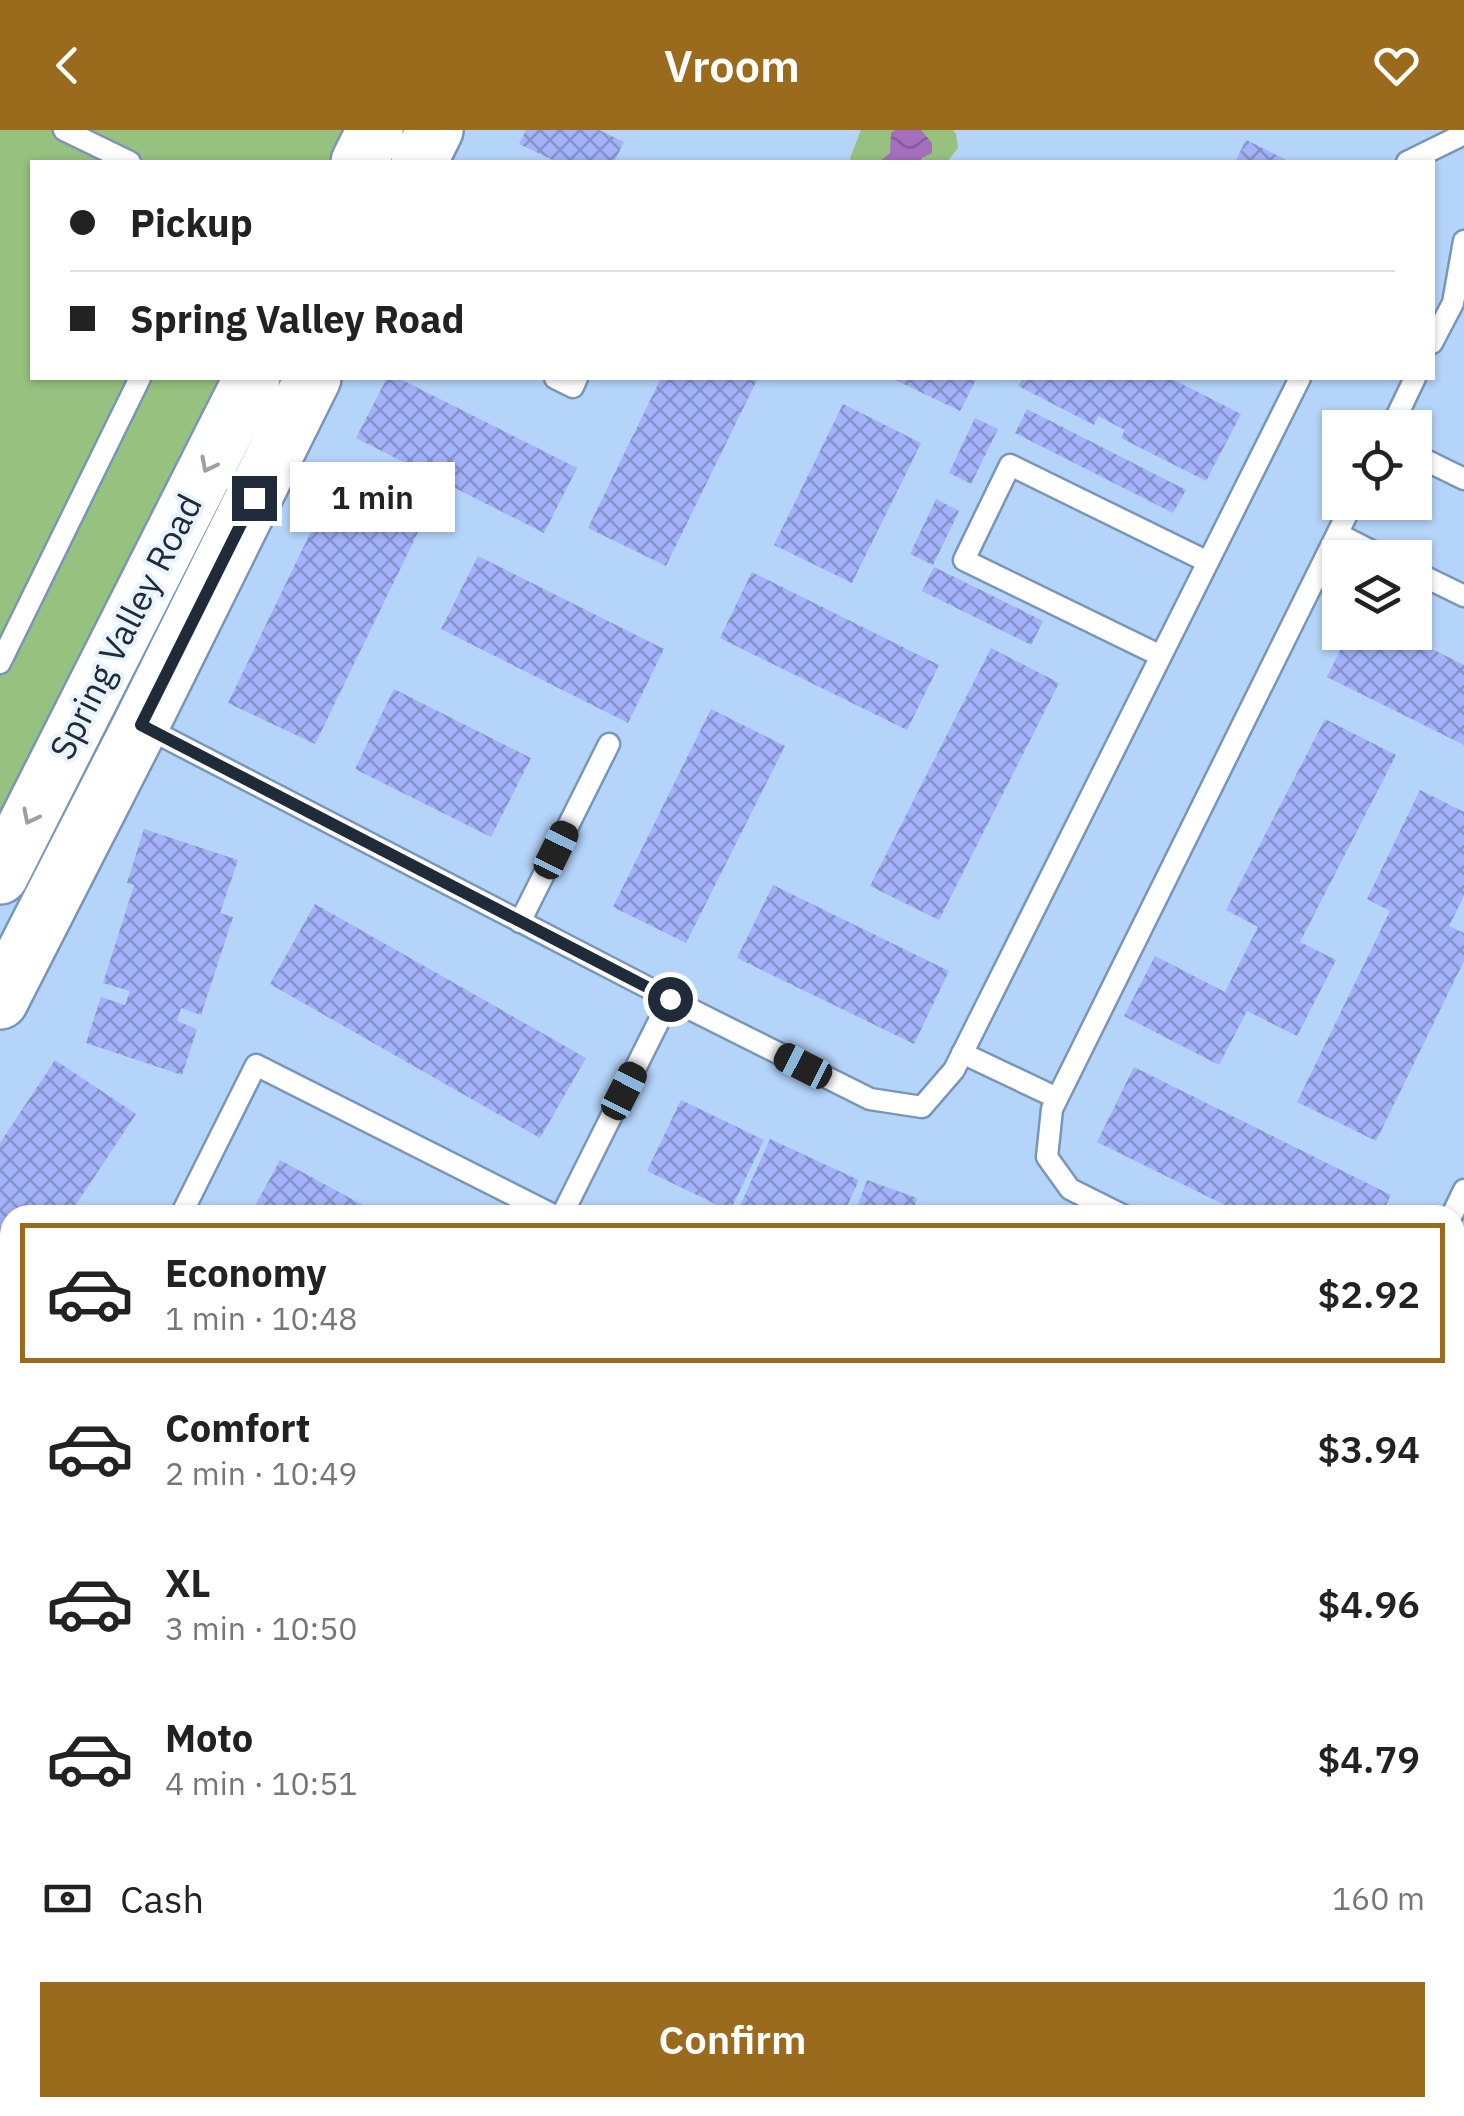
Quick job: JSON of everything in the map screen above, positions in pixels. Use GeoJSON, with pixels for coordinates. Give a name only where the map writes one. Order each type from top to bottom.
{"type":"FeatureCollection","features":[{"type":"Feature","properties":{"kind":"street"},"geometry":{"type":"LineString","coordinates":[[360,160],[374,130]]}},
{"type":"Feature","properties":{"kind":"street","name":"Spring Valley Road"},"geometry":{"type":"LineString","coordinates":[[0,876],[251,380]]}},
{"type":"Feature","properties":{"kind":"street","name":"Spring Valley Road"},"geometry":{"type":"LineString","coordinates":[[0,1002],[312,380]]}},
{"type":"Feature","properties":{"kind":"lane"},"geometry":{"type":"LineString","coordinates":[[64,130],[126,160]]}},
{"type":"Feature","properties":{"kind":"lane"},"geometry":{"type":"LineString","coordinates":[[1412,160],[1464,134]]}},
{"type":"Feature","properties":{"kind":"lane"},"geometry":{"type":"LineString","coordinates":[[1435,337],[1452,303],[1464,241]]}},
{"type":"Feature","properties":{"kind":"lane"},"geometry":{"type":"LineString","coordinates":[[0,663],[139,380]]}},
{"type":"Feature","properties":{"kind":"lane"},"geometry":{"type":"LineString","coordinates":[[141,725],[870,1099],[922,1107],[954,1070],[1299,380]]}},
{"type":"Feature","properties":{"kind":"lane"},"geometry":{"type":"LineString","coordinates":[[1399,410],[1415,380]]}},
{"type":"Feature","properties":{"kind":"lane"},"geometry":{"type":"LineString","coordinates":[[1432,464],[1464,479]]}},
{"type":"Feature","properties":{"kind":"lane"},"geometry":{"type":"LineString","coordinates":[[1161,656],[964,560],[1010,465],[1208,562]]}},
{"type":"Feature","properties":{"kind":"lane"},"geometry":{"type":"LineString","coordinates":[[1102,1205],[1070,1189],[1046,1157],[1052,1109],[1345,520]]}},
{"type":"Feature","properties":{"kind":"lane"},"geometry":{"type":"LineString","coordinates":[[1338,534],[1350,540]]}},
{"type":"Feature","properties":{"kind":"lane"},"geometry":{"type":"LineString","coordinates":[[1432,580],[1464,596]]}},
{"type":"Feature","properties":{"kind":"lane"},"geometry":{"type":"LineString","coordinates":[[520,922],[609,744]]}},
{"type":"Feature","properties":{"kind":"lane"},"geometry":{"type":"LineString","coordinates":[[567,1205],[670,999]]}},
{"type":"Feature","properties":{"kind":"lane"},"geometry":{"type":"LineString","coordinates":[[962,1054],[1057,1098]]}},
{"type":"Feature","properties":{"kind":"lane"},"geometry":{"type":"LineString","coordinates":[[186,1205],[256,1065],[533,1205]]}},
{"type":"Feature","properties":{"kind":"green space"},"geometry":{"type":"Polygon","coordinates":[[[0,130],[352,130],[337,160],[30,160],[30,380],[227,380],[0,835],[0,130]]]}},
{"type":"Feature","properties":{"kind":"green space"},"geometry":{"type":"Polygon","coordinates":[[[861,130],[953,130],[956,134],[958,148],[949,160],[850,158],[861,130]]]}},
{"type":"Feature","properties":{"kind":"water"},"geometry":{"type":"Polygon","coordinates":[[[921,130],[932,143],[932,153],[921,160],[881,160],[890,153],[891,133],[921,130]]]}},
{"type":"Feature","properties":{"kind":"building"},"geometry":{"type":"Polygon","coordinates":[[[526,130],[599,130],[624,142],[615,160],[553,160],[519,144],[526,130]]]}},
{"type":"Feature","properties":{"kind":"building"},"geometry":{"type":"Polygon","coordinates":[[[1246,140],[1287,160],[1236,160],[1246,140]]]}},
{"type":"Feature","properties":{"kind":"building"},"geometry":{"type":"Polygon","coordinates":[[[386,380],[402,380],[577,468],[544,533],[356,438],[386,380]]]}},
{"type":"Feature","properties":{"kind":"building"},"geometry":{"type":"Polygon","coordinates":[[[660,380],[757,380],[666,566],[588,528],[660,380]]]}},
{"type":"Feature","properties":{"kind":"building"},"geometry":{"type":"Polygon","coordinates":[[[895,380],[976,380],[960,411],[895,380]]]}},
{"type":"Feature","properties":{"kind":"building"},"geometry":{"type":"Polygon","coordinates":[[[1022,380],[1174,380],[1241,414],[1206,481],[1121,438],[1125,430],[1098,416],[1094,425],[1018,386],[1022,380]]]}},
{"type":"Feature","properties":{"kind":"building"},"geometry":{"type":"Polygon","coordinates":[[[843,404],[921,443],[852,583],[774,545],[843,404]]]}},
{"type":"Feature","properties":{"kind":"building"},"geometry":{"type":"Polygon","coordinates":[[[1027,409],[1186,490],[1173,513],[1015,433],[1027,409]]]}},
{"type":"Feature","properties":{"kind":"building"},"geometry":{"type":"Polygon","coordinates":[[[975,418],[998,429],[971,484],[949,473],[975,418]]]}},
{"type":"Feature","properties":{"kind":"building"},"geometry":{"type":"Polygon","coordinates":[[[336,480],[423,522],[315,744],[228,703],[336,480]]]}},
{"type":"Feature","properties":{"kind":"building"},"geometry":{"type":"Polygon","coordinates":[[[936,499],[959,511],[933,565],[910,554],[936,499]]]}},
{"type":"Feature","properties":{"kind":"building"},"geometry":{"type":"Polygon","coordinates":[[[478,556],[664,649],[628,723],[441,629],[478,556]]]}},
{"type":"Feature","properties":{"kind":"building"},"geometry":{"type":"Polygon","coordinates":[[[934,567],[1043,621],[1031,645],[922,591],[934,567]]]}},
{"type":"Feature","properties":{"kind":"building"},"geometry":{"type":"Polygon","coordinates":[[[752,572],[939,665],[907,730],[720,638],[752,572]]]}},
{"type":"Feature","properties":{"kind":"building"},"geometry":{"type":"Polygon","coordinates":[[[991,648],[1059,683],[939,920],[870,886],[991,648]]]}},
{"type":"Feature","properties":{"kind":"building"},"geometry":{"type":"Polygon","coordinates":[[[1432,649],[1464,665],[1464,745],[1327,677],[1340,650],[1432,649]]]}},
{"type":"Feature","properties":{"kind":"building"},"geometry":{"type":"Polygon","coordinates":[[[394,689],[531,758],[491,837],[355,769],[394,689]]]}},
{"type":"Feature","properties":{"kind":"building"},"geometry":{"type":"Polygon","coordinates":[[[711,709],[785,746],[686,943],[613,907],[711,709]]]}},
{"type":"Feature","properties":{"kind":"building"},"geometry":{"type":"Polygon","coordinates":[[[1325,719],[1396,755],[1300,942],[1336,960],[1297,1036],[1247,1011],[1219,1065],[1124,1016],[1155,956],[1225,992],[1258,927],[1226,910],[1325,719]]]}},
{"type":"Feature","properties":{"kind":"building"},"geometry":{"type":"Polygon","coordinates":[[[1420,790],[1464,812],[1464,896],[1449,926],[1464,933],[1464,961],[1376,1141],[1297,1102],[1390,911],[1367,899],[1420,790]]]}},
{"type":"Feature","properties":{"kind":"building"},"geometry":{"type":"Polygon","coordinates":[[[144,829],[238,860],[220,913],[233,917],[201,1015],[181,1008],[177,1021],[197,1029],[182,1075],[86,1043],[101,997],[125,1005],[130,991],[103,983],[134,885],[127,883],[144,829]]]}},
{"type":"Feature","properties":{"kind":"building"},"geometry":{"type":"Polygon","coordinates":[[[773,885],[949,971],[914,1044],[737,958],[773,885]]]}},
{"type":"Feature","properties":{"kind":"building"},"geometry":{"type":"Polygon","coordinates":[[[315,904],[586,1058],[540,1138],[270,984],[315,904]]]}},
{"type":"Feature","properties":{"kind":"building"},"geometry":{"type":"Polygon","coordinates":[[[55,1060],[136,1114],[76,1205],[0,1205],[0,1143],[55,1060]]]}},
{"type":"Feature","properties":{"kind":"building"},"geometry":{"type":"Polygon","coordinates":[[[1134,1067],[1391,1195],[1386,1205],[1225,1205],[1097,1142],[1134,1067]]]}},
{"type":"Feature","properties":{"kind":"building"},"geometry":{"type":"Polygon","coordinates":[[[681,1100],[764,1140],[733,1205],[718,1205],[647,1171],[681,1100]]]}},
{"type":"Feature","properties":{"kind":"building"},"geometry":{"type":"Polygon","coordinates":[[[770,1139],[859,1180],[848,1205],[740,1205],[770,1139]]]}},
{"type":"Feature","properties":{"kind":"building"},"geometry":{"type":"Polygon","coordinates":[[[280,1160],[363,1205],[255,1205],[280,1160]]]}},
{"type":"Feature","properties":{"kind":"building"},"geometry":{"type":"Polygon","coordinates":[[[867,1180],[917,1198],[915,1205],[858,1205],[867,1180]]]}},
{"type":"Feature","properties":{"kind":"route"},"geometry":{"type":"LineString","coordinates":[[254,498],[141,725],[670,999]]}}]}
